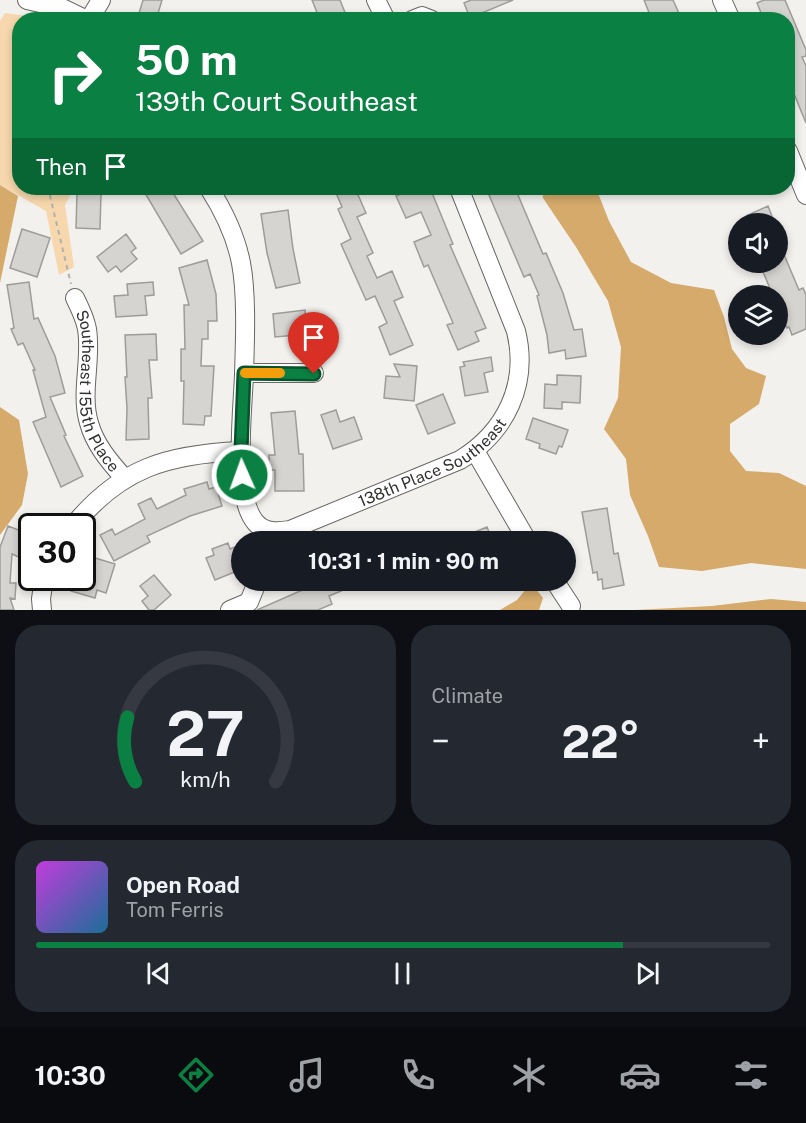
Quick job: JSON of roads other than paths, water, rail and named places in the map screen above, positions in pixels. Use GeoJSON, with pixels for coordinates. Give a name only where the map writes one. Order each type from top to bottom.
{"type":"FeatureCollection","features":[{"type":"Feature","properties":{"kind":"street"},"geometry":{"type":"LineString","coordinates":[[27,0],[71,12]]}},
{"type":"Feature","properties":{"kind":"street"},"geometry":{"type":"LineString","coordinates":[[795,168],[806,195]]}},
{"type":"Feature","properties":{"kind":"street"},"geometry":{"type":"LineString","coordinates":[[214,195],[231,232],[241,263],[244,308],[242,475],[248,509],[255,522],[266,531]]}},
{"type":"Feature","properties":{"kind":"street","name":"138th Place Southeast"},"geometry":{"type":"LineString","coordinates":[[287,531],[460,460],[475,451],[494,433],[503,420],[516,392],[521,361],[516,331],[462,195]]}},
{"type":"Feature","properties":{"kind":"street","name":"Southeast 155th Place"},"geometry":{"type":"LineString","coordinates":[[75,298],[87,329],[86,406],[88,422],[102,451],[124,478]]}},
{"type":"Feature","properties":{"kind":"street"},"geometry":{"type":"LineString","coordinates":[[244,373],[314,374]]}},
{"type":"Feature","properties":{"kind":"street"},"geometry":{"type":"LineString","coordinates":[[84,513],[124,478],[157,464],[209,452],[241,451]]}},
{"type":"Feature","properties":{"kind":"street"},"geometry":{"type":"LineString","coordinates":[[475,451],[522,531]]}},
{"type":"Feature","properties":{"kind":"street"},"geometry":{"type":"LineString","coordinates":[[41,591],[42,610]]}},
{"type":"Feature","properties":{"kind":"street"},"geometry":{"type":"LineString","coordinates":[[230,610],[249,602],[254,591]]}},
{"type":"Feature","properties":{"kind":"street"},"geometry":{"type":"LineString","coordinates":[[562,591],[572,606]]}}]}
